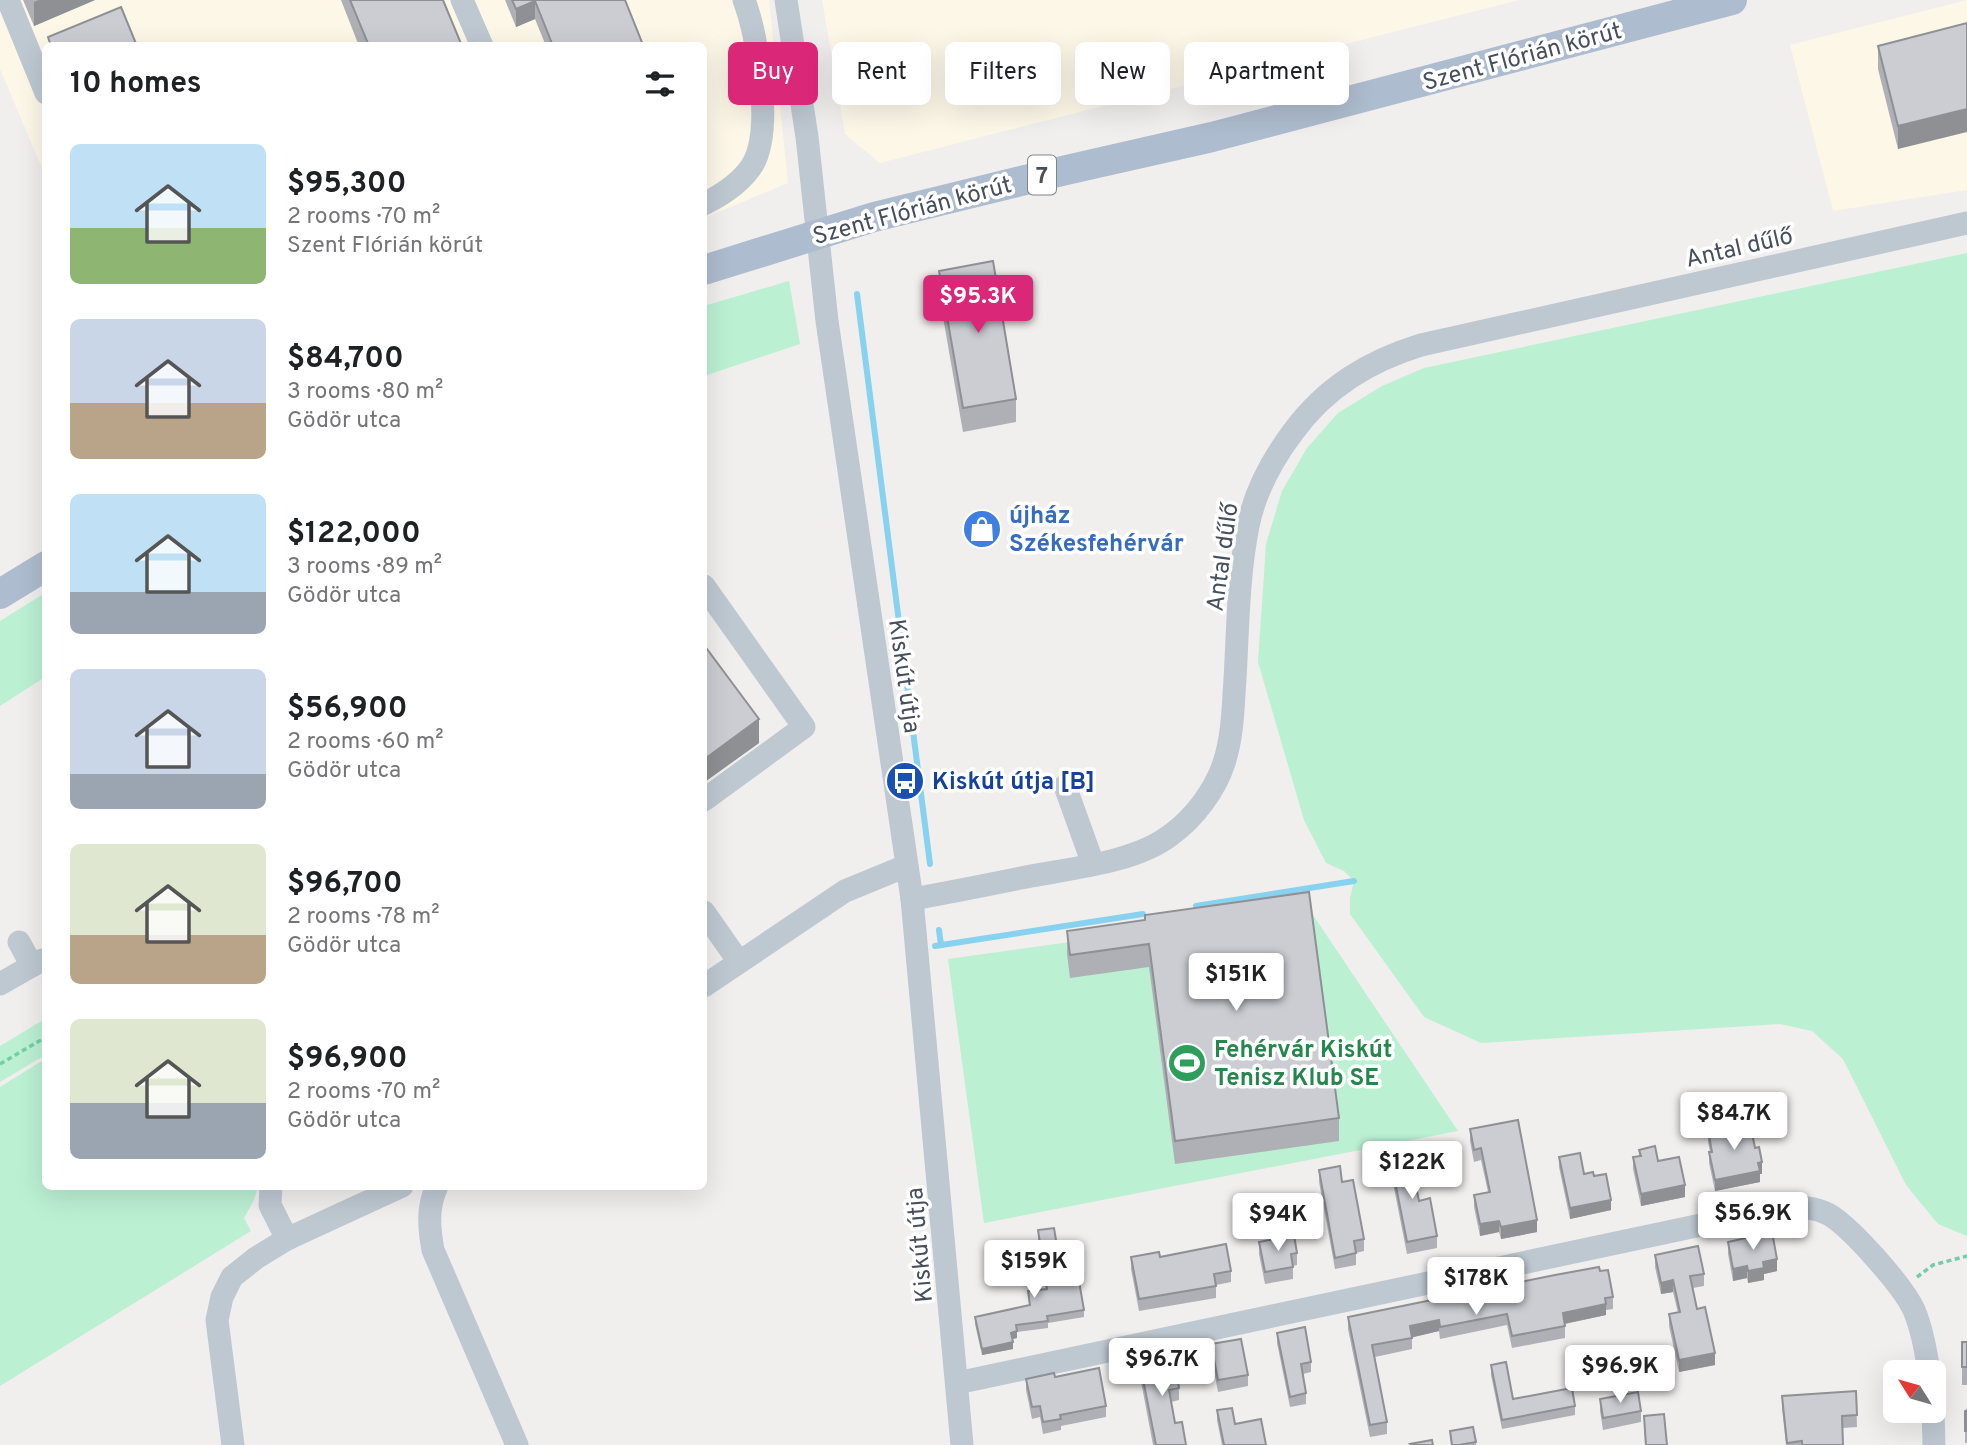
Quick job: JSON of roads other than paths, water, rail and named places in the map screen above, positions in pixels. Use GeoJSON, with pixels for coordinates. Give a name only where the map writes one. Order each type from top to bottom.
{"type":"FeatureCollection","features":[{"type":"Feature","properties":{"kind":"main road","name":"Szent Flórián körút"},"geometry":{"type":"LineString","coordinates":[[707,269],[887,214],[1048,174],[1212,138],[1732,0]]}},
{"type":"Feature","properties":{"kind":"main road"},"geometry":{"type":"LineString","coordinates":[[0,594],[42,568]]}},
{"type":"Feature","properties":{"kind":"street"},"geometry":{"type":"LineString","coordinates":[[8,0],[42,83]]}},
{"type":"Feature","properties":{"kind":"street"},"geometry":{"type":"LineString","coordinates":[[462,0],[480,42]]}},
{"type":"Feature","properties":{"kind":"street"},"geometry":{"type":"LineString","coordinates":[[707,202],[741,179],[753,163],[760,147],[762,92],[753,35],[744,0]]}},
{"type":"Feature","properties":{"kind":"street","name":"Kiskút útja"},"geometry":{"type":"LineString","coordinates":[[786,0],[807,137],[827,321],[912,899],[962,1445]]}},
{"type":"Feature","properties":{"kind":"street","name":"Antal dűlő"},"geometry":{"type":"LineString","coordinates":[[912,899],[1093,864],[1141,851],[1171,835],[1193,814],[1210,792],[1224,764],[1232,730],[1242,567],[1248,524],[1259,488],[1277,453],[1303,418],[1329,390],[1389,355],[1421,345],[1967,223]]}},
{"type":"Feature","properties":{"kind":"street"},"geometry":{"type":"LineString","coordinates":[[707,590],[804,727],[707,798]]}},
{"type":"Feature","properties":{"kind":"street"},"geometry":{"type":"LineString","coordinates":[[1065,786],[1093,864]]}},
{"type":"Feature","properties":{"kind":"street"},"geometry":{"type":"LineString","coordinates":[[707,984],[845,891],[906,866]]}},
{"type":"Feature","properties":{"kind":"street"},"geometry":{"type":"LineString","coordinates":[[707,916],[739,962]]}},
{"type":"Feature","properties":{"kind":"street"},"geometry":{"type":"LineString","coordinates":[[0,984],[37,963],[19,942]]}},
{"type":"Feature","properties":{"kind":"street"},"geometry":{"type":"LineString","coordinates":[[271,1190],[270,1205],[287,1238]]}},
{"type":"Feature","properties":{"kind":"street"},"geometry":{"type":"LineString","coordinates":[[233,1445],[217,1320],[222,1297],[232,1277],[287,1238],[393,1190]]}},
{"type":"Feature","properties":{"kind":"street"},"geometry":{"type":"LineString","coordinates":[[436,1190],[432,1197],[429,1224],[433,1250],[517,1445]]}},
{"type":"Feature","properties":{"kind":"street"},"geometry":{"type":"LineString","coordinates":[[957,1383],[1786,1207],[1813,1208],[1829,1215],[1845,1227],[1901,1289],[1913,1309],[1927,1360]]}},
{"type":"Feature","properties":{"kind":"street"},"geometry":{"type":"LineString","coordinates":[[1933,1423],[1934,1445]]}},
{"type":"Feature","properties":{"kind":"waterway"},"geometry":{"type":"LineString","coordinates":[[857,294],[930,864]]}},
{"type":"Feature","properties":{"kind":"waterway"},"geometry":{"type":"LineString","coordinates":[[1196,906],[1354,881]]}},
{"type":"Feature","properties":{"kind":"waterway"},"geometry":{"type":"LineString","coordinates":[[935,946],[1143,914]]}},
{"type":"Feature","properties":{"kind":"waterway"},"geometry":{"type":"LineString","coordinates":[[939,930],[941,945]]}},
{"type":"Feature","properties":{"kind":"place","name":"újház Székesfehérvár"},"geometry":{"type":"Point","coordinates":[982,529]}},
{"type":"Feature","properties":{"kind":"place","name":"Kiskút útja [B]"},"geometry":{"type":"Point","coordinates":[905,781]}},
{"type":"Feature","properties":{"kind":"place","name":"Fehérvár Kiskút Tenisz Klub SE"},"geometry":{"type":"Point","coordinates":[1187,1063]}}]}
